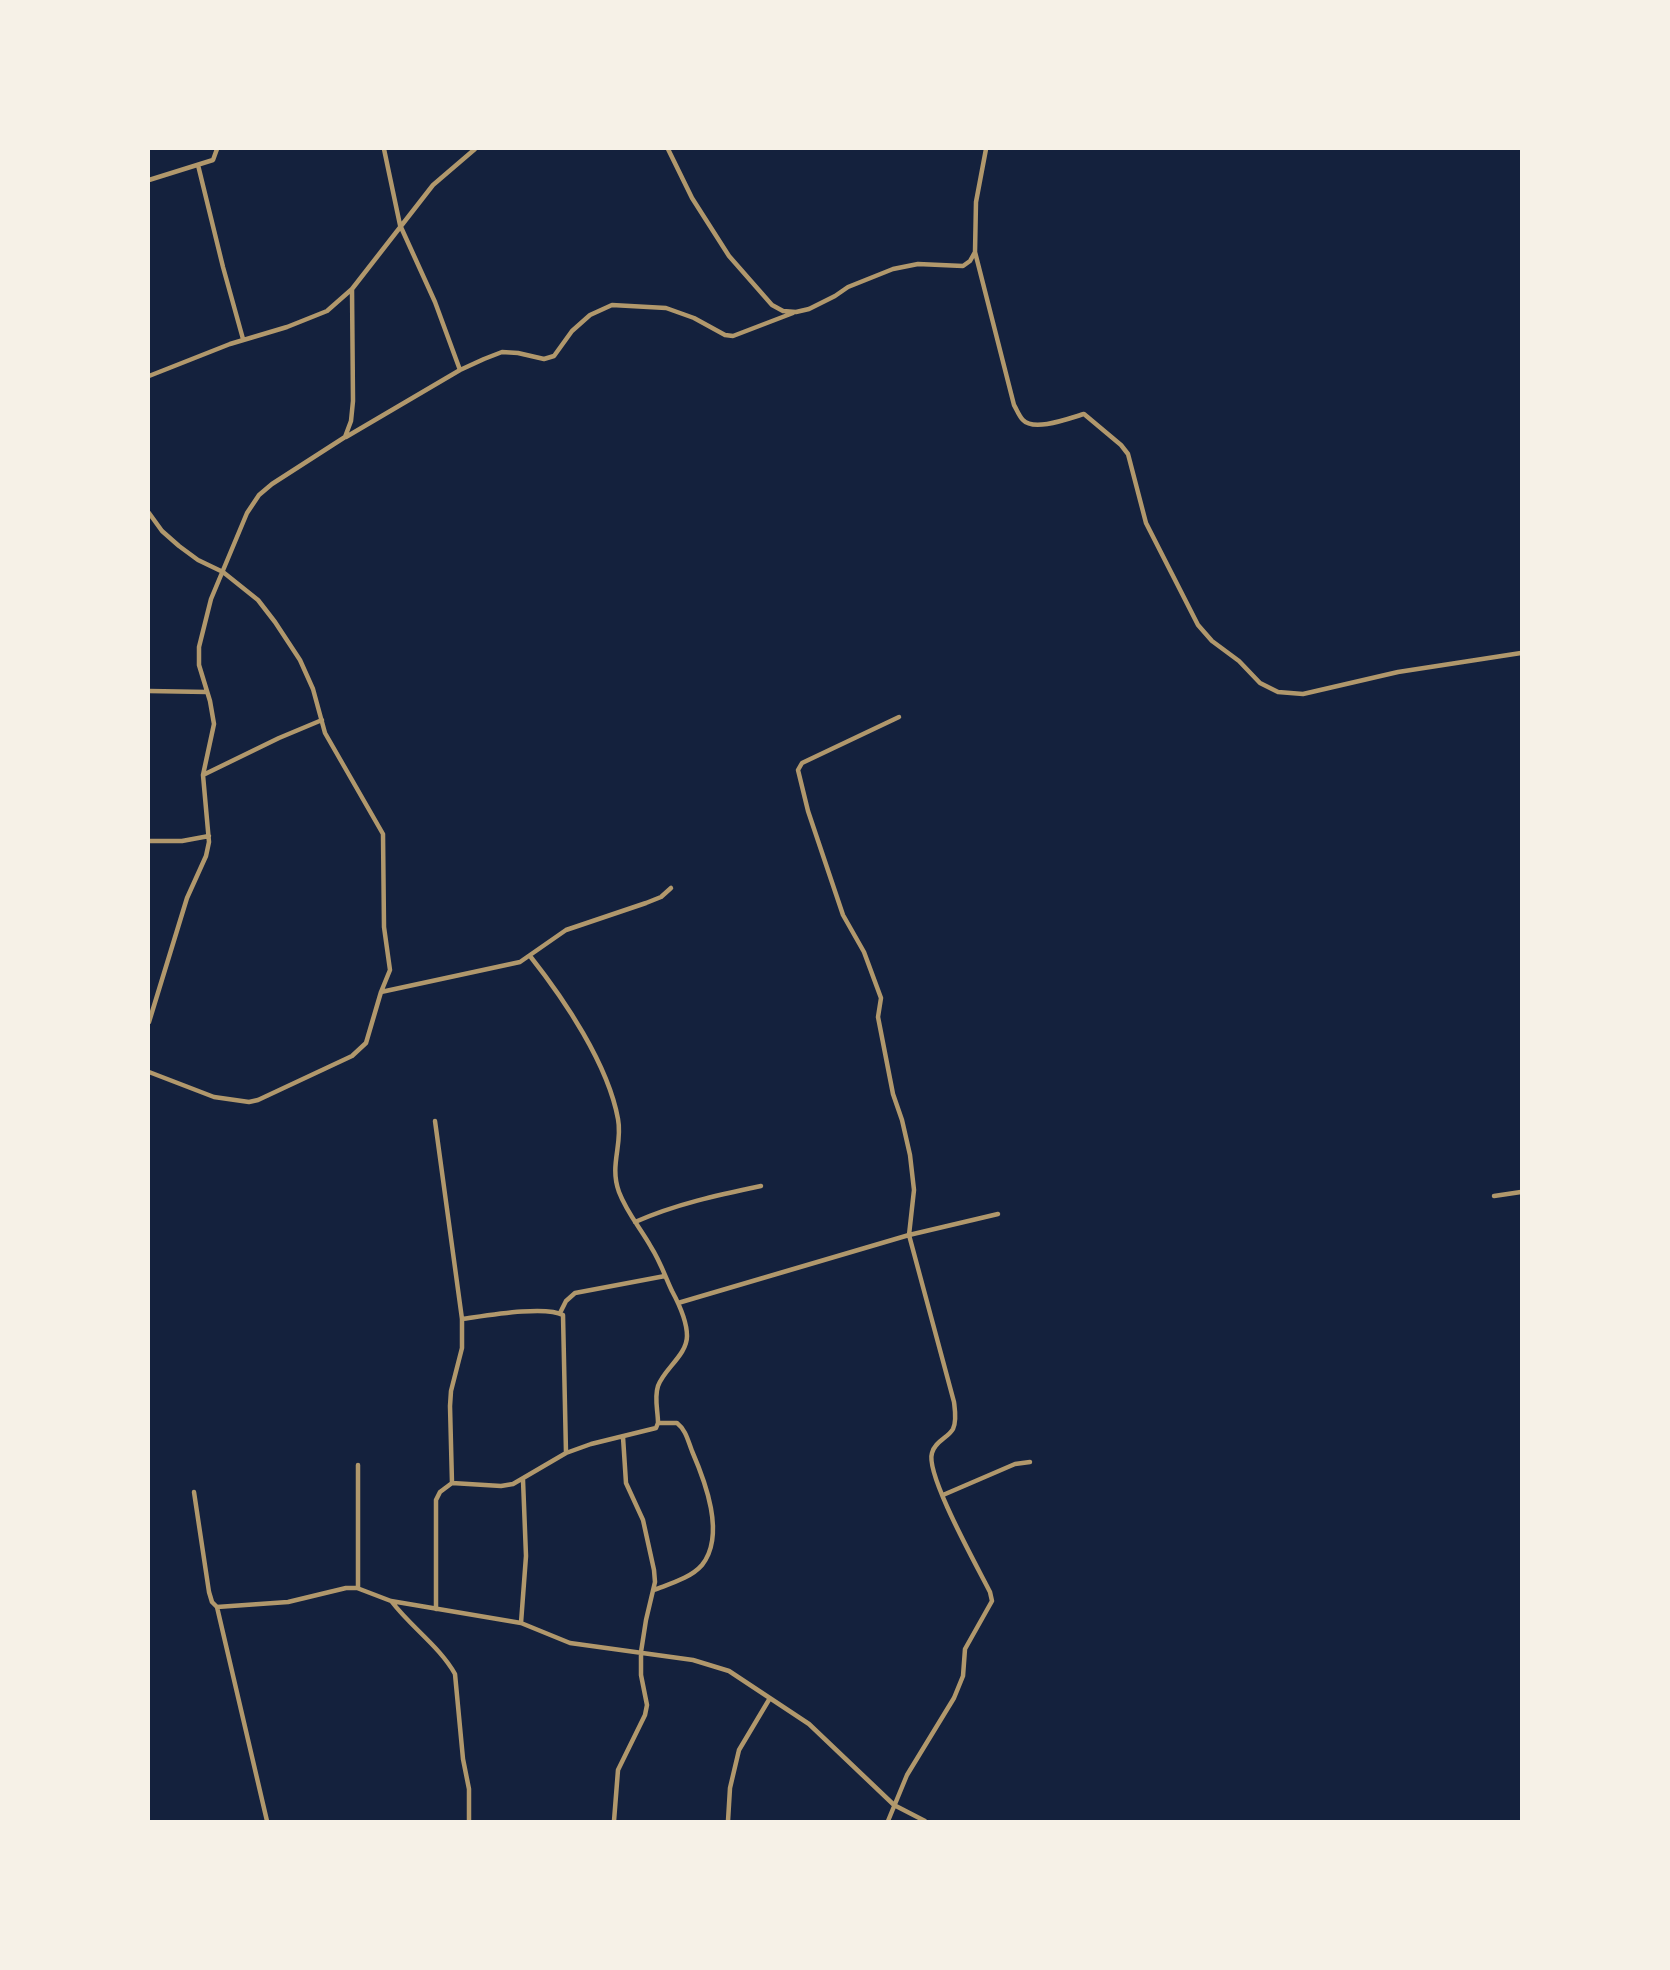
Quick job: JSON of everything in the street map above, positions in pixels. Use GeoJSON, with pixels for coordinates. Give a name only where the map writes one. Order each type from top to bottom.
{"type":"FeatureCollection","features":[{"type":"Feature","properties":{"kind":"street"},"geometry":{"type":"LineString","coordinates":[[149,180],[212,160],[217,149]]}},
{"type":"Feature","properties":{"kind":"street"},"geometry":{"type":"LineString","coordinates":[[384,149],[400,225],[435,302],[460,370]]}},
{"type":"Feature","properties":{"kind":"street"},"geometry":{"type":"LineString","coordinates":[[149,376],[243,339],[307,320],[327,310],[352,289],[433,184],[475,149]]}},
{"type":"Feature","properties":{"kind":"street"},"geometry":{"type":"LineString","coordinates":[[668,149],[692,198],[729,256],[772,305],[783,311],[796,312]]}},
{"type":"Feature","properties":{"kind":"street"},"geometry":{"type":"LineString","coordinates":[[986,149],[976,202],[975,252],[1014,405],[1028,424],[1046,424],[1084,414],[1121,445],[1128,454],[1146,523],[1198,625],[1212,641],[1239,661],[1260,683],[1278,692],[1303,694],[1398,672],[1521,653]]}},
{"type":"Feature","properties":{"kind":"street"},"geometry":{"type":"LineString","coordinates":[[198,165],[243,339]]}},
{"type":"Feature","properties":{"kind":"street"},"geometry":{"type":"LineString","coordinates":[[149,1022],[187,898],[206,856],[209,836],[204,775],[214,724],[200,665],[199,648],[211,599],[247,513],[259,495],[345,437],[460,370],[502,352],[544,359],[554,356],[572,331],[590,315],[612,305],[666,308],[733,336],[809,309],[848,287],[893,269],[918,264],[963,266],[975,252]]}},
{"type":"Feature","properties":{"kind":"street"},"geometry":{"type":"LineString","coordinates":[[345,437],[351,421],[353,401],[352,289]]}},
{"type":"Feature","properties":{"kind":"street"},"geometry":{"type":"LineString","coordinates":[[149,513],[162,531],[179,546],[198,560],[223,572],[258,600],[300,660],[313,689],[325,733],[385,841],[384,927],[390,970],[370,1032],[361,1049],[352,1056],[258,1100],[239,1102],[214,1097],[149,1072]]}},
{"type":"Feature","properties":{"kind":"street"},"geometry":{"type":"LineString","coordinates":[[149,691],[207,692]]}},
{"type":"Feature","properties":{"kind":"street"},"geometry":{"type":"LineString","coordinates":[[888,1821],[907,1775],[954,1698],[963,1676],[968,1642],[992,1601],[933,1469],[931,1453],[936,1444],[953,1430],[954,1402],[909,1235],[914,1190],[910,1154],[893,1094],[878,1017],[881,998],[864,952],[843,915],[808,811],[798,770],[802,763],[899,717]]}},
{"type":"Feature","properties":{"kind":"street"},"geometry":{"type":"LineString","coordinates":[[204,775],[322,720]]}},
{"type":"Feature","properties":{"kind":"street"},"geometry":{"type":"LineString","coordinates":[[149,841],[182,841],[209,836]]}},
{"type":"Feature","properties":{"kind":"street"},"geometry":{"type":"LineString","coordinates":[[381,992],[511,965],[530,956],[566,930],[646,903],[661,897],[671,888]]}},
{"type":"Feature","properties":{"kind":"street"},"geometry":{"type":"LineString","coordinates":[[530,956],[564,999],[582,1031],[615,1105],[619,1124],[614,1168],[622,1200],[656,1256],[678,1303],[687,1336],[681,1352],[659,1384],[658,1423]]}},
{"type":"Feature","properties":{"kind":"street"},"geometry":{"type":"LineString","coordinates":[[435,1121],[462,1319],[462,1348],[450,1405],[452,1483]]}},
{"type":"Feature","properties":{"kind":"street"},"geometry":{"type":"LineString","coordinates":[[635,1222],[690,1202],[761,1186]]}},
{"type":"Feature","properties":{"kind":"street"},"geometry":{"type":"LineString","coordinates":[[1494,1196],[1521,1192]]}},
{"type":"Feature","properties":{"kind":"street"},"geometry":{"type":"LineString","coordinates":[[678,1303],[909,1235],[998,1214]]}},
{"type":"Feature","properties":{"kind":"street"},"geometry":{"type":"LineString","coordinates":[[560,1312],[566,1301],[575,1293],[665,1276]]}},
{"type":"Feature","properties":{"kind":"street"},"geometry":{"type":"LineString","coordinates":[[462,1319],[528,1311],[560,1312]]}},
{"type":"Feature","properties":{"kind":"street"},"geometry":{"type":"LineString","coordinates":[[560,1312],[565,1319],[566,1453]]}},
{"type":"Feature","properties":{"kind":"street"},"geometry":{"type":"LineString","coordinates":[[436,1609],[436,1500],[440,1492],[452,1483],[501,1486],[523,1480],[566,1453],[591,1444],[650,1431],[658,1423],[677,1423],[684,1431],[708,1490],[712,1509],[711,1544],[709,1553],[696,1570],[653,1590]]}},
{"type":"Feature","properties":{"kind":"street"},"geometry":{"type":"LineString","coordinates":[[614,1821],[618,1770],[645,1715],[647,1704],[641,1675],[641,1652],[653,1590],[654,1570],[643,1520],[626,1483],[623,1437]]}},
{"type":"Feature","properties":{"kind":"street"},"geometry":{"type":"LineString","coordinates":[[943,1496],[1015,1464],[1030,1462]]}},
{"type":"Feature","properties":{"kind":"street"},"geometry":{"type":"LineString","coordinates":[[358,1465],[358,1588]]}},
{"type":"Feature","properties":{"kind":"street"},"geometry":{"type":"LineString","coordinates":[[521,1623],[526,1556],[523,1480]]}},
{"type":"Feature","properties":{"kind":"street"},"geometry":{"type":"LineString","coordinates":[[194,1492],[209,1592],[217,1607],[267,1821]]}},
{"type":"Feature","properties":{"kind":"street"},"geometry":{"type":"LineString","coordinates":[[217,1607],[288,1602],[346,1588],[358,1588],[391,1601],[521,1623],[570,1643],[693,1660],[729,1671],[809,1724],[894,1805],[925,1821]]}},
{"type":"Feature","properties":{"kind":"street"},"geometry":{"type":"LineString","coordinates":[[391,1601],[407,1622],[449,1662],[455,1674],[469,1789],[469,1821]]}},
{"type":"Feature","properties":{"kind":"street"},"geometry":{"type":"LineString","coordinates":[[728,1821],[730,1788],[738,1750],[770,1698]]}}]}
